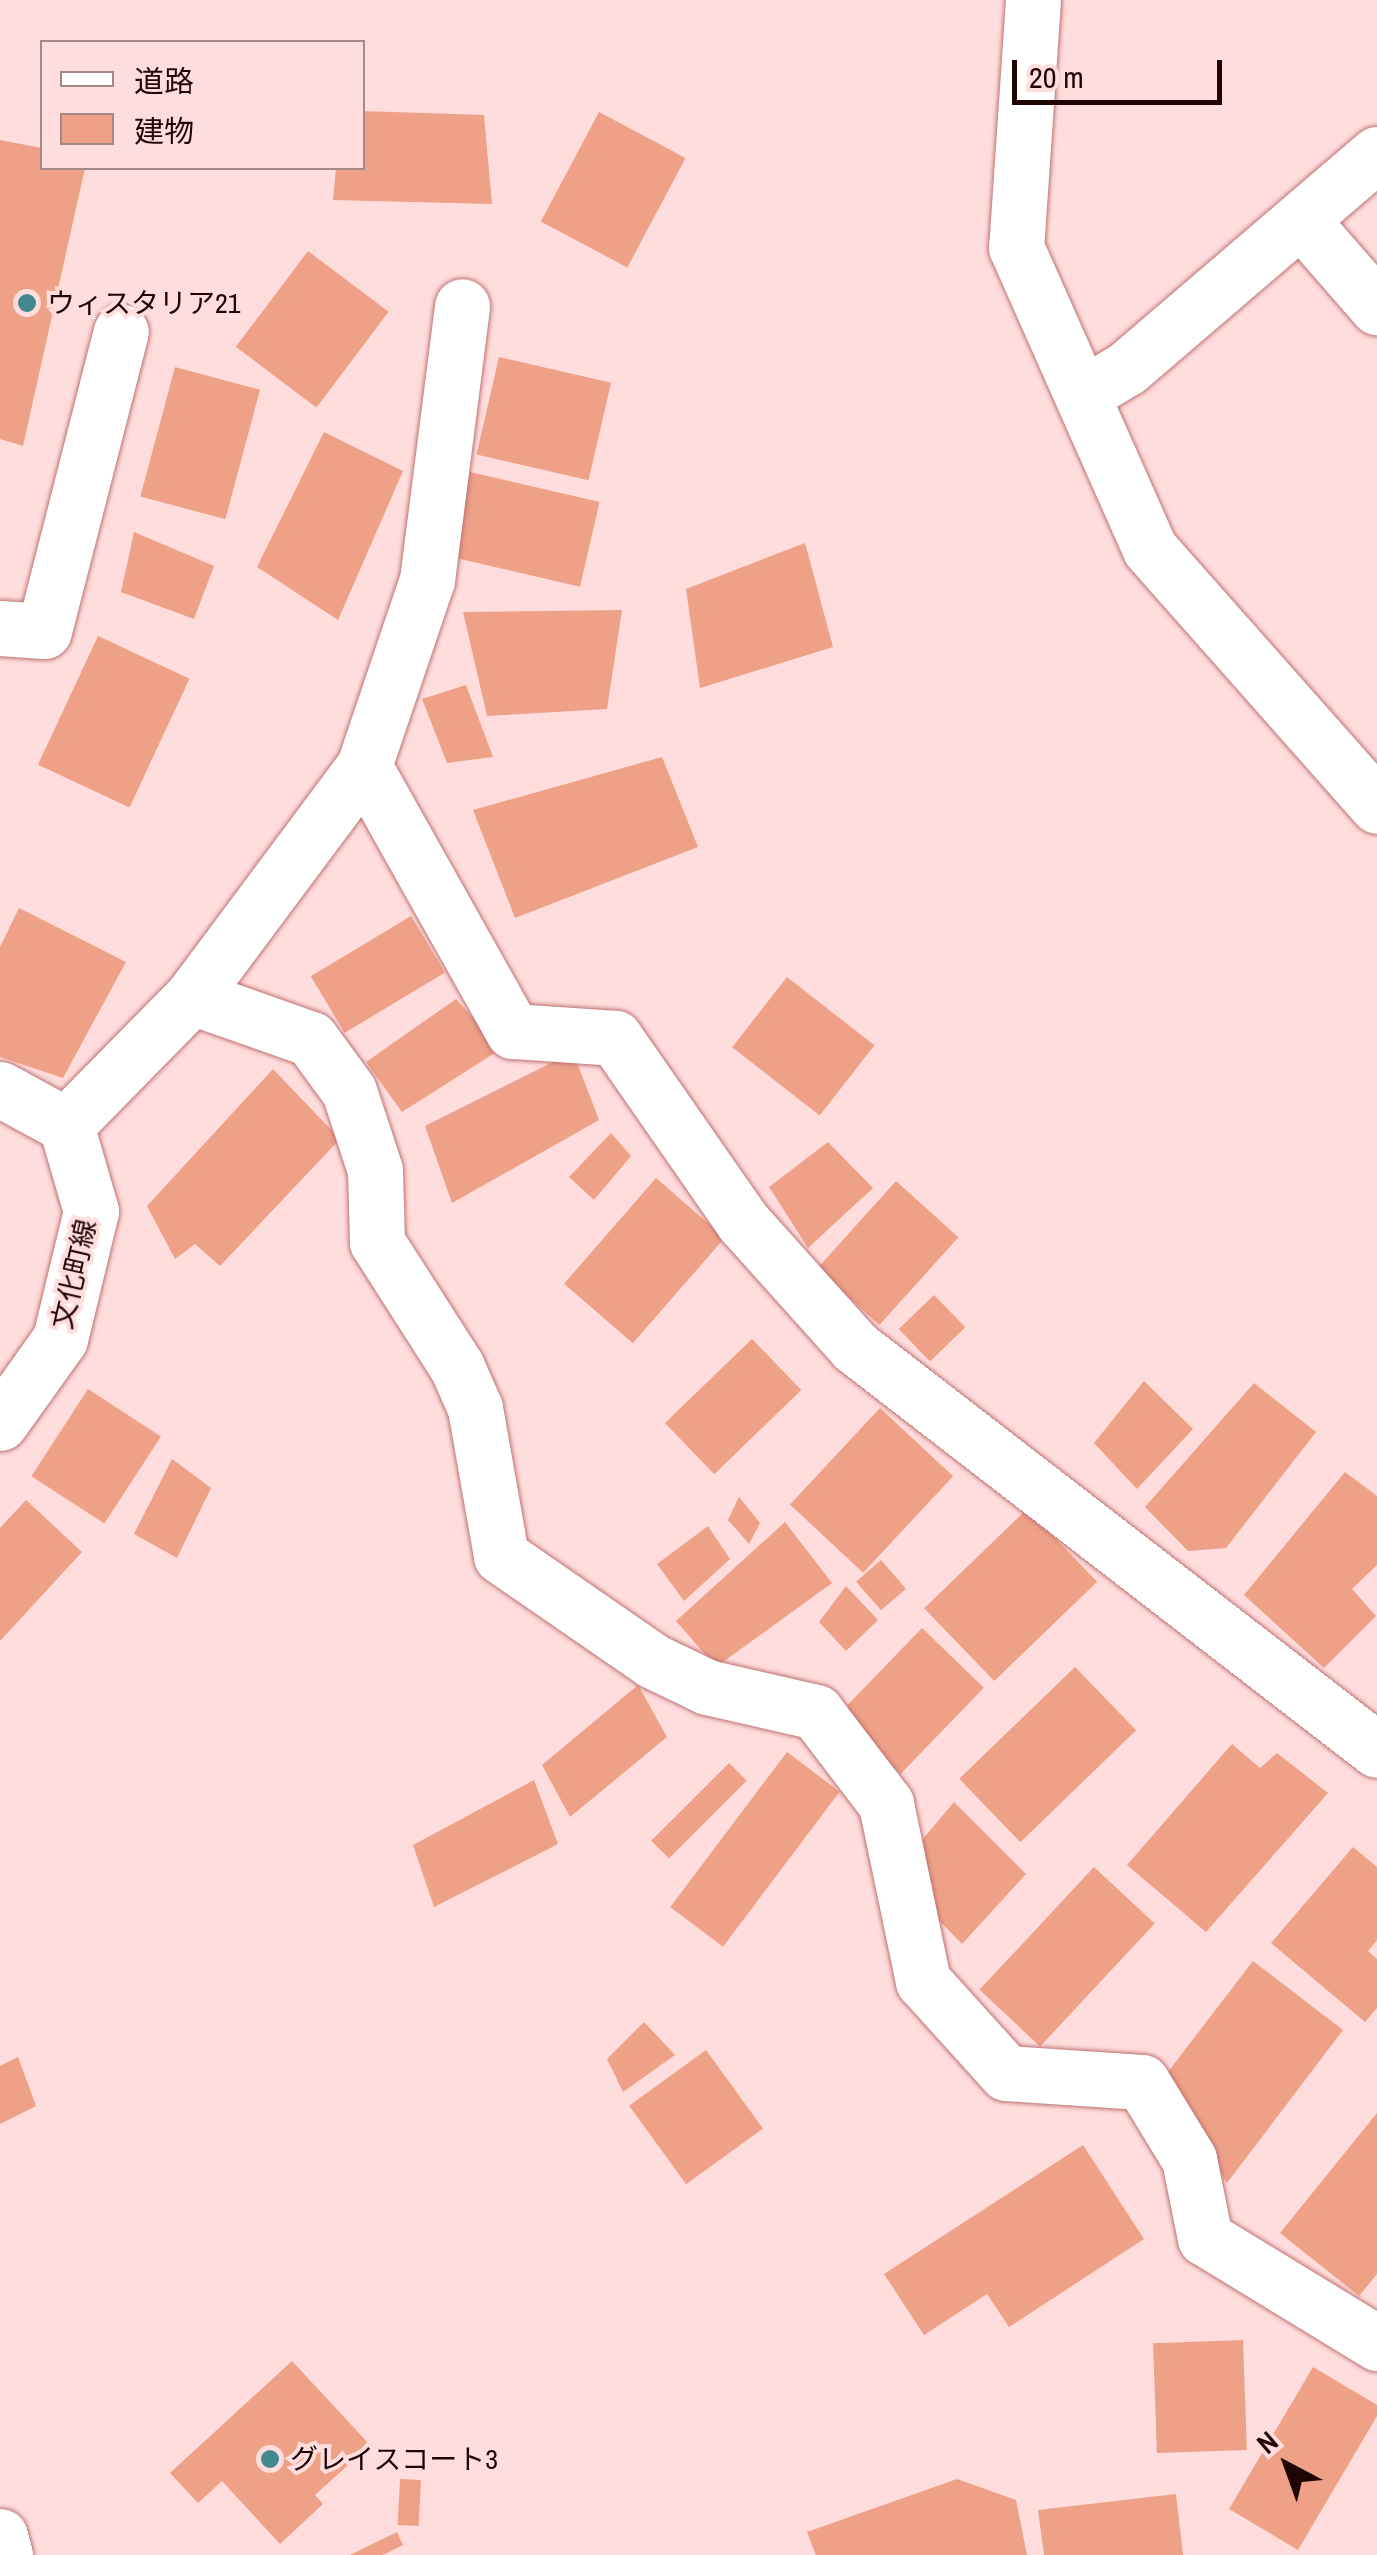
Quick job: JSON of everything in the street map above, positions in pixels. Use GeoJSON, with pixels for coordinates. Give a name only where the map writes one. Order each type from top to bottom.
{"type":"FeatureCollection","features":[{"type":"Feature","properties":{"kind":"street"},"geometry":{"type":"LineString","coordinates":[[1033,0],[1016,246],[1150,549],[1377,806]]}},
{"type":"Feature","properties":{"kind":"street"},"geometry":{"type":"LineString","coordinates":[[1082,395],[1127,368],[1377,154]]}},
{"type":"Feature","properties":{"kind":"street"},"geometry":{"type":"LineString","coordinates":[[1301,220],[1377,307]]}},
{"type":"Feature","properties":{"kind":"street"},"geometry":{"type":"LineString","coordinates":[[0,1089],[66,1125],[192,997],[364,766],[427,580],[462,306]]}},
{"type":"Feature","properties":{"kind":"street"},"geometry":{"type":"LineString","coordinates":[[0,628],[44,631],[121,332]]}},
{"type":"Feature","properties":{"kind":"street"},"geometry":{"type":"LineString","coordinates":[[364,766],[514,1031],[615,1038],[743,1222],[855,1347],[1377,1750]]}},
{"type":"Feature","properties":{"kind":"street"},"geometry":{"type":"LineString","coordinates":[[192,997],[311,1039],[349,1091],[375,1170],[377,1242],[458,1367],[475,1408],[500,1556],[653,1662],[707,1687],[816,1712],[886,1804],[923,1981],[1006,2074],[1142,2082],[1189,2159],[1206,2238],[1377,2343]]}},
{"type":"Feature","properties":{"kind":"street","name":"文化町線"},"geometry":{"type":"LineString","coordinates":[[0,1423],[60,1339],[91,1211],[66,1125]]}},
{"type":"Feature","properties":{"kind":"street"},"geometry":{"type":"LineString","coordinates":[[0,2536],[5,2555]]}},
{"type":"Feature","properties":{"kind":"building"},"geometry":{"type":"Polygon","coordinates":[[[365,111],[484,115],[492,204],[333,200],[336,170],[365,170],[365,111]]]}},
{"type":"Feature","properties":{"kind":"building"},"geometry":{"type":"Polygon","coordinates":[[[599,112],[686,158],[627,267],[541,221],[599,112]]]}},
{"type":"Feature","properties":{"kind":"building","name":"ウィスタリア21"},"geometry":{"type":"Polygon","coordinates":[[[0,140],[40,148],[40,170],[85,170],[23,446],[0,439],[0,140]]]}},
{"type":"Feature","properties":{"kind":"building"},"geometry":{"type":"Polygon","coordinates":[[[308,251],[389,312],[316,408],[236,347],[308,251]]]}},
{"type":"Feature","properties":{"kind":"building"},"geometry":{"type":"Polygon","coordinates":[[[499,357],[611,383],[589,480],[477,454],[499,357]]]}},
{"type":"Feature","properties":{"kind":"building"},"geometry":{"type":"Polygon","coordinates":[[[175,367],[260,390],[225,519],[140,496],[175,367]]]}},
{"type":"Feature","properties":{"kind":"building"},"geometry":{"type":"Polygon","coordinates":[[[324,432],[403,471],[338,620],[257,567],[324,432]]]}},
{"type":"Feature","properties":{"kind":"building"},"geometry":{"type":"Polygon","coordinates":[[[470,472],[600,502],[580,587],[450,557],[470,472]]]}},
{"type":"Feature","properties":{"kind":"building"},"geometry":{"type":"Polygon","coordinates":[[[134,532],[214,566],[194,619],[121,592],[134,532]]]}},
{"type":"Feature","properties":{"kind":"building"},"geometry":{"type":"Polygon","coordinates":[[[805,543],[833,647],[700,688],[686,589],[805,543]]]}},
{"type":"Feature","properties":{"kind":"building"},"geometry":{"type":"Polygon","coordinates":[[[622,610],[607,709],[487,716],[463,612],[622,610]]]}},
{"type":"Feature","properties":{"kind":"building"},"geometry":{"type":"Polygon","coordinates":[[[98,636],[190,679],[130,807],[38,765],[98,636]]]}},
{"type":"Feature","properties":{"kind":"building"},"geometry":{"type":"Polygon","coordinates":[[[466,685],[493,757],[447,763],[422,699],[466,685]]]}},
{"type":"Feature","properties":{"kind":"building"},"geometry":{"type":"Polygon","coordinates":[[[662,757],[698,847],[515,918],[473,810],[662,757]]]}},
{"type":"Feature","properties":{"kind":"building"},"geometry":{"type":"Polygon","coordinates":[[[19,908],[126,962],[63,1078],[0,1057],[0,947],[19,908]]]}},
{"type":"Feature","properties":{"kind":"building"},"geometry":{"type":"Polygon","coordinates":[[[411,916],[445,973],[345,1033],[311,976],[411,916]]]}},
{"type":"Feature","properties":{"kind":"building"},"geometry":{"type":"Polygon","coordinates":[[[787,977],[874,1045],[820,1115],[732,1047],[787,977]]]}},
{"type":"Feature","properties":{"kind":"building"},"geometry":{"type":"Polygon","coordinates":[[[456,999],[501,1049],[402,1112],[366,1062],[456,999]]]}},
{"type":"Feature","properties":{"kind":"building"},"geometry":{"type":"Polygon","coordinates":[[[573,1052],[599,1120],[452,1203],[425,1126],[573,1052]]]}},
{"type":"Feature","properties":{"kind":"building"},"geometry":{"type":"Polygon","coordinates":[[[273,1069],[340,1139],[220,1266],[195,1244],[175,1259],[147,1206],[273,1069]]]}},
{"type":"Feature","properties":{"kind":"building"},"geometry":{"type":"Polygon","coordinates":[[[611,1133],[631,1156],[594,1200],[569,1177],[611,1133]]]}},
{"type":"Feature","properties":{"kind":"building"},"geometry":{"type":"Polygon","coordinates":[[[828,1142],[873,1188],[808,1248],[769,1187],[828,1142]]]}},
{"type":"Feature","properties":{"kind":"building"},"geometry":{"type":"Polygon","coordinates":[[[656,1178],[725,1238],[633,1343],[564,1284],[656,1178]]]}},
{"type":"Feature","properties":{"kind":"building"},"geometry":{"type":"Polygon","coordinates":[[[896,1181],[958,1237],[879,1325],[817,1269],[896,1181]]]}},
{"type":"Feature","properties":{"kind":"building"},"geometry":{"type":"Polygon","coordinates":[[[934,1295],[965,1327],[930,1361],[899,1329],[934,1295]]]}},
{"type":"Feature","properties":{"kind":"building"},"geometry":{"type":"Polygon","coordinates":[[[752,1339],[801,1390],[714,1474],[665,1423],[752,1339]]]}},
{"type":"Feature","properties":{"kind":"building"},"geometry":{"type":"Polygon","coordinates":[[[1144,1381],[1193,1429],[1137,1489],[1094,1443],[1144,1381]]]}},
{"type":"Feature","properties":{"kind":"building"},"geometry":{"type":"Polygon","coordinates":[[[1254,1383],[1316,1432],[1226,1548],[1188,1551],[1145,1507],[1254,1383]]]}},
{"type":"Feature","properties":{"kind":"building"},"geometry":{"type":"Polygon","coordinates":[[[88,1389],[161,1436],[104,1524],[31,1476],[88,1389]]]}},
{"type":"Feature","properties":{"kind":"building"},"geometry":{"type":"Polygon","coordinates":[[[880,1408],[953,1476],[863,1573],[790,1505],[880,1408]]]}},
{"type":"Feature","properties":{"kind":"building"},"geometry":{"type":"Polygon","coordinates":[[[172,1459],[211,1488],[177,1558],[134,1534],[172,1459]]]}},
{"type":"Feature","properties":{"kind":"building"},"geometry":{"type":"Polygon","coordinates":[[[1345,1472],[1377,1496],[1377,1565],[1352,1589],[1376,1616],[1324,1668],[1244,1595],[1345,1472]]]}},
{"type":"Feature","properties":{"kind":"building"},"geometry":{"type":"Polygon","coordinates":[[[739,1497],[760,1523],[749,1544],[728,1520],[739,1497]]]}},
{"type":"Feature","properties":{"kind":"building"},"geometry":{"type":"Polygon","coordinates":[[[26,1500],[82,1552],[0,1641],[0,1528],[26,1500]]]}},
{"type":"Feature","properties":{"kind":"building"},"geometry":{"type":"Polygon","coordinates":[[[1027,1509],[1097,1582],[994,1681],[924,1608],[1027,1509]]]}},
{"type":"Feature","properties":{"kind":"building"},"geometry":{"type":"Polygon","coordinates":[[[785,1522],[832,1583],[716,1667],[676,1621],[785,1522]]]}},
{"type":"Feature","properties":{"kind":"building"},"geometry":{"type":"Polygon","coordinates":[[[708,1526],[730,1559],[684,1601],[657,1564],[708,1526]]]}},
{"type":"Feature","properties":{"kind":"building"},"geometry":{"type":"Polygon","coordinates":[[[881,1560],[906,1589],[881,1610],[856,1582],[881,1560]]]}},
{"type":"Feature","properties":{"kind":"building"},"geometry":{"type":"Polygon","coordinates":[[[846,1586],[878,1620],[846,1651],[819,1622],[846,1586]]]}},
{"type":"Feature","properties":{"kind":"building"},"geometry":{"type":"Polygon","coordinates":[[[922,1628],[984,1688],[901,1774],[839,1714],[922,1628]]]}},
{"type":"Feature","properties":{"kind":"building"},"geometry":{"type":"Polygon","coordinates":[[[1075,1667],[1136,1730],[1020,1842],[959,1779],[1075,1667]]]}},
{"type":"Feature","properties":{"kind":"building"},"geometry":{"type":"Polygon","coordinates":[[[638,1685],[667,1737],[570,1817],[542,1765],[638,1685]]]}},
{"type":"Feature","properties":{"kind":"building"},"geometry":{"type":"Polygon","coordinates":[[[1232,1744],[1260,1768],[1277,1753],[1328,1793],[1206,1932],[1127,1865],[1232,1744]]]}},
{"type":"Feature","properties":{"kind":"building"},"geometry":{"type":"Polygon","coordinates":[[[787,1752],[840,1792],[723,1947],[670,1907],[787,1752]]]}},
{"type":"Feature","properties":{"kind":"building"},"geometry":{"type":"Polygon","coordinates":[[[729,1763],[747,1781],[669,1858],[651,1841],[729,1763]]]}},
{"type":"Feature","properties":{"kind":"building"},"geometry":{"type":"Polygon","coordinates":[[[534,1780],[558,1844],[434,1907],[413,1845],[534,1780]]]}},
{"type":"Feature","properties":{"kind":"building"},"geometry":{"type":"Polygon","coordinates":[[[954,1802],[1026,1874],[962,1944],[925,1906],[912,1852],[954,1802]]]}},
{"type":"Feature","properties":{"kind":"building"},"geometry":{"type":"Polygon","coordinates":[[[1353,1847],[1377,1867],[1377,1940],[1368,1951],[1377,1959],[1377,2008],[1365,2022],[1271,1943],[1353,1847]]]}},
{"type":"Feature","properties":{"kind":"building"},"geometry":{"type":"Polygon","coordinates":[[[1094,1867],[1155,1924],[1040,2046],[979,1990],[1094,1867]]]}},
{"type":"Feature","properties":{"kind":"building"},"geometry":{"type":"Polygon","coordinates":[[[1253,1961],[1343,2030],[1227,2183],[1161,2081],[1253,1961]]]}},
{"type":"Feature","properties":{"kind":"building"},"geometry":{"type":"Polygon","coordinates":[[[644,2022],[675,2055],[623,2092],[607,2059],[644,2022]]]}},
{"type":"Feature","properties":{"kind":"building"},"geometry":{"type":"Polygon","coordinates":[[[706,2050],[763,2128],[686,2184],[629,2106],[706,2050]]]}},
{"type":"Feature","properties":{"kind":"building"},"geometry":{"type":"Polygon","coordinates":[[[18,2057],[36,2106],[0,2124],[0,2066],[18,2057]]]}},
{"type":"Feature","properties":{"kind":"building"},"geometry":{"type":"Polygon","coordinates":[[[1377,2113],[1377,2274],[1359,2296],[1280,2233],[1377,2113]]]}},
{"type":"Feature","properties":{"kind":"building"},"geometry":{"type":"Polygon","coordinates":[[[1083,2145],[1144,2239],[1009,2327],[987,2294],[924,2335],[884,2274],[1083,2145]]]}},
{"type":"Feature","properties":{"kind":"building"},"geometry":{"type":"Polygon","coordinates":[[[1243,2340],[1247,2450],[1157,2453],[1153,2343],[1243,2340]]]}},
{"type":"Feature","properties":{"kind":"building","name":"グレイスコート3"},"geometry":{"type":"Polygon","coordinates":[[[292,2361],[370,2445],[315,2495],[323,2504],[280,2544],[222,2481],[198,2503],[170,2473],[292,2361]]]}},
{"type":"Feature","properties":{"kind":"building"},"geometry":{"type":"Polygon","coordinates":[[[1313,2367],[1377,2405],[1377,2416],[1298,2550],[1229,2509],[1313,2367]]]}},
{"type":"Feature","properties":{"kind":"building"},"geometry":{"type":"Polygon","coordinates":[[[400,2479],[421,2480],[419,2526],[398,2525],[400,2479]]]}},
{"type":"Feature","properties":{"kind":"building"},"geometry":{"type":"Polygon","coordinates":[[[957,2479],[1016,2500],[1027,2555],[816,2555],[807,2532],[957,2479]]]}},
{"type":"Feature","properties":{"kind":"building"},"geometry":{"type":"Polygon","coordinates":[[[1176,2494],[1183,2555],[1044,2555],[1038,2510],[1176,2494]]]}},
{"type":"Feature","properties":{"kind":"building"},"geometry":{"type":"Polygon","coordinates":[[[397,2532],[403,2545],[383,2555],[350,2555],[397,2532]]]}},
{"type":"Feature","properties":{"kind":"place","name":"ウィスタリア21"},"geometry":{"type":"Point","coordinates":[27,303]}},
{"type":"Feature","properties":{"kind":"place","name":"グレイスコート3"},"geometry":{"type":"Point","coordinates":[270,2459]}}]}
